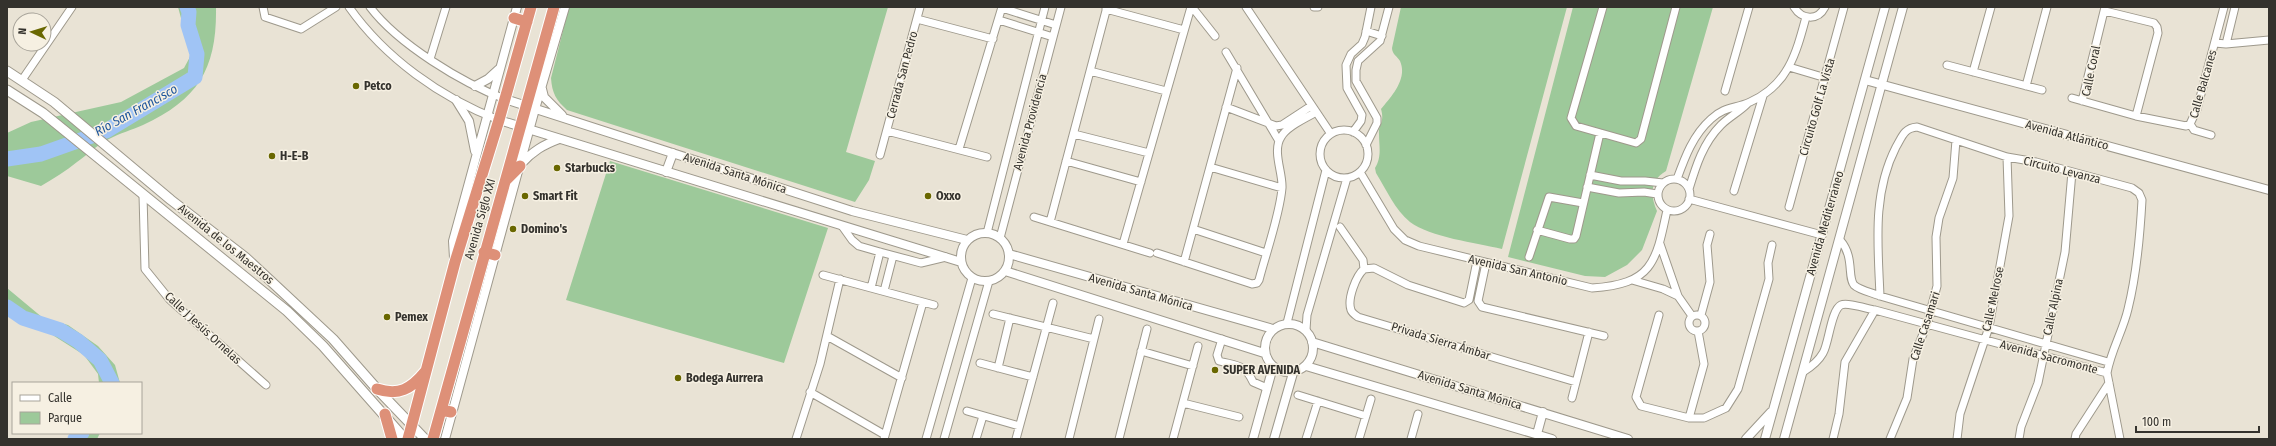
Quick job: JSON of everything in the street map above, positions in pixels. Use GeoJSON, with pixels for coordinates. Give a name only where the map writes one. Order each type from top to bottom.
{"type":"FeatureCollection","features":[{"type":"Feature","properties":{"kind":"highway","name":"Avenida Siglo XXI"},"geometry":{"type":"LineString","coordinates":[[407,439],[428,368],[455,262],[499,120],[531,7]]}},
{"type":"Feature","properties":{"kind":"highway","name":"Avenida Siglo XXI"},"geometry":{"type":"LineString","coordinates":[[433,439],[446,411],[490,253],[504,182],[525,128],[531,107],[554,7]]}},
{"type":"Feature","properties":{"kind":"highway"},"geometry":{"type":"LineString","coordinates":[[515,12],[527,22]]}},
{"type":"Feature","properties":{"kind":"highway"},"geometry":{"type":"LineString","coordinates":[[504,182],[520,166]]}},
{"type":"Feature","properties":{"kind":"highway"},"geometry":{"type":"LineString","coordinates":[[377,389],[387,392],[402,391],[414,385],[428,368]]}},
{"type":"Feature","properties":{"kind":"highway"},"geometry":{"type":"LineString","coordinates":[[385,414],[392,439]]}},
{"type":"Feature","properties":{"kind":"main road","name":"Avenida de los Maestros"},"geometry":{"type":"LineString","coordinates":[[7,71],[54,102],[264,274],[333,339],[377,389],[425,439]]}},
{"type":"Feature","properties":{"kind":"main road","name":"Avenida de los Maestros"},"geometry":{"type":"LineString","coordinates":[[7,90],[43,113],[286,311],[323,346],[407,439]]}},
{"type":"Feature","properties":{"kind":"street"},"geometry":{"type":"LineString","coordinates":[[22,80],[72,7]]}},
{"type":"Feature","properties":{"kind":"street"},"geometry":{"type":"LineString","coordinates":[[263,7],[265,17],[301,29],[336,7]]}},
{"type":"Feature","properties":{"kind":"street"},"geometry":{"type":"LineString","coordinates":[[349,7],[391,55],[456,100],[499,120]]}},
{"type":"Feature","properties":{"kind":"street"},"geometry":{"type":"LineString","coordinates":[[370,7],[395,33],[430,59],[475,86],[505,99]]}},
{"type":"Feature","properties":{"kind":"street"},"geometry":{"type":"LineString","coordinates":[[430,59],[446,7]]}},
{"type":"Feature","properties":{"kind":"street","name":"Avenida Siglo XXI"},"geometry":{"type":"LineString","coordinates":[[531,107],[542,86],[565,7]]}},
{"type":"Feature","properties":{"kind":"street","name":"Cerrada San Pedro"},"geometry":{"type":"LineString","coordinates":[[880,155],[920,7]]}},
{"type":"Feature","properties":{"kind":"street"},"geometry":{"type":"LineString","coordinates":[[959,149],[1002,7],[1056,25]]}},
{"type":"Feature","properties":{"kind":"street","name":"Avenida Providencia"},"geometry":{"type":"LineString","coordinates":[[987,233],[1045,7]]}},
{"type":"Feature","properties":{"kind":"street","name":"Avenida Providencia"},"geometry":{"type":"LineString","coordinates":[[1000,238],[1061,7]]}},
{"type":"Feature","properties":{"kind":"street"},"geometry":{"type":"LineString","coordinates":[[1123,244],[1166,91],[1192,7]]}},
{"type":"Feature","properties":{"kind":"street"},"geometry":{"type":"LineString","coordinates":[[1192,7],[1215,36]]}},
{"type":"Feature","properties":{"kind":"street"},"geometry":{"type":"LineString","coordinates":[[1246,7],[1331,134]]}},
{"type":"Feature","properties":{"kind":"street"},"geometry":{"type":"LineString","coordinates":[[1353,132],[1361,121],[1362,114],[1347,88],[1346,64],[1351,54],[1362,44],[1371,7]]}},
{"type":"Feature","properties":{"kind":"street"},"geometry":{"type":"LineString","coordinates":[[1366,145],[1377,122],[1377,118],[1356,81],[1356,70],[1358,61],[1376,47],[1382,36],[1389,7]]}},
{"type":"Feature","properties":{"kind":"street"},"geometry":{"type":"LineString","coordinates":[[1603,7],[1571,118],[1576,126],[1640,143],[1676,7]]}},
{"type":"Feature","properties":{"kind":"street"},"geometry":{"type":"LineString","coordinates":[[1725,91],[1749,7]]}},
{"type":"Feature","properties":{"kind":"street"},"geometry":{"type":"LineString","coordinates":[[1794,7],[1801,15],[1806,17],[1817,16],[1825,7]]}},
{"type":"Feature","properties":{"kind":"street","name":"Circuito Golf La Vista"},"geometry":{"type":"LineString","coordinates":[[1789,207],[1826,78],[1844,7]]}},
{"type":"Feature","properties":{"kind":"street","name":"Avenida Mediterráneo"},"geometry":{"type":"LineString","coordinates":[[1764,439],[1885,7]]}},
{"type":"Feature","properties":{"kind":"street","name":"Avenida Mediterráneo"},"geometry":{"type":"LineString","coordinates":[[1784,439],[1903,7]]}},
{"type":"Feature","properties":{"kind":"street"},"geometry":{"type":"LineString","coordinates":[[1973,72],[1991,7]]}},
{"type":"Feature","properties":{"kind":"street"},"geometry":{"type":"LineString","coordinates":[[2026,86],[2047,7]]}},
{"type":"Feature","properties":{"kind":"street","name":"Calle Balcanes"},"geometry":{"type":"LineString","coordinates":[[2190,124],[2197,109],[2224,7]]}},
{"type":"Feature","properties":{"kind":"street","name":"Calle Balcanes"},"geometry":{"type":"LineString","coordinates":[[2226,44],[2235,7]]}},
{"type":"Feature","properties":{"kind":"street"},"geometry":{"type":"LineString","coordinates":[[1050,222],[1107,8],[1184,30]]}},
{"type":"Feature","properties":{"kind":"street","name":"Calle Coral"},"geometry":{"type":"LineString","coordinates":[[2136,116],[2158,33],[2157,27],[2154,23],[2117,10],[2105,9],[2082,101],[2136,116],[2186,126],[2190,124]]}},
{"type":"Feature","properties":{"kind":"street","name":"Avenida Siglo XXI"},"geometry":{"type":"LineString","coordinates":[[455,262],[453,242],[515,12]]}},
{"type":"Feature","properties":{"kind":"street"},"geometry":{"type":"LineString","coordinates":[[1662,183],[1658,194],[1661,205],[1667,210],[1681,210],[1689,199],[1689,189],[1698,160],[1707,142],[1721,125],[1747,104],[1763,96],[1781,80],[1795,57],[1806,17]]}},
{"type":"Feature","properties":{"kind":"street","name":"Cerrada San Pedro"},"geometry":{"type":"LineString","coordinates":[[917,19],[993,39]]}},
{"type":"Feature","properties":{"kind":"street"},"geometry":{"type":"LineString","coordinates":[[998,20],[1053,37]]}},
{"type":"Feature","properties":{"kind":"street"},"geometry":{"type":"LineString","coordinates":[[1366,32],[1382,36]]}},
{"type":"Feature","properties":{"kind":"street","name":"Calle Balcanes"},"geometry":{"type":"LineString","coordinates":[[2215,43],[2226,44],[2269,40]]}},
{"type":"Feature","properties":{"kind":"street"},"geometry":{"type":"LineString","coordinates":[[1226,52],[1270,122],[1279,141]]}},
{"type":"Feature","properties":{"kind":"street"},"geometry":{"type":"LineString","coordinates":[[1947,65],[2042,90]]}},
{"type":"Feature","properties":{"kind":"street"},"geometry":{"type":"LineString","coordinates":[[475,86],[488,79],[501,67]]}},
{"type":"Feature","properties":{"kind":"street"},"geometry":{"type":"LineString","coordinates":[[1789,67],[1826,78]]}},
{"type":"Feature","properties":{"kind":"street"},"geometry":{"type":"LineString","coordinates":[[1184,262],[1237,68]]}},
{"type":"Feature","properties":{"kind":"street"},"geometry":{"type":"LineString","coordinates":[[1090,71],[1166,91]]}},
{"type":"Feature","properties":{"kind":"street","name":"Avenida Atlántico"},"geometry":{"type":"LineString","coordinates":[[1865,80],[2269,190]]}},
{"type":"Feature","properties":{"kind":"street"},"geometry":{"type":"LineString","coordinates":[[542,86],[544,98],[565,119]]}},
{"type":"Feature","properties":{"kind":"street"},"geometry":{"type":"LineString","coordinates":[[1734,191],[1763,96]]}},
{"type":"Feature","properties":{"kind":"street"},"geometry":{"type":"LineString","coordinates":[[1358,105],[1366,98]]}},
{"type":"Feature","properties":{"kind":"street"},"geometry":{"type":"LineString","coordinates":[[2072,98],[2082,101]]}},
{"type":"Feature","properties":{"kind":"street","name":"Avenida Santa Mónica"},"geometry":{"type":"LineString","coordinates":[[505,99],[852,211],[967,240]]}},
{"type":"Feature","properties":{"kind":"street"},"geometry":{"type":"LineString","coordinates":[[456,100],[469,121],[474,138],[476,157]]}},
{"type":"Feature","properties":{"kind":"street"},"geometry":{"type":"LineString","coordinates":[[1677,179],[1687,153],[1699,131],[1723,110],[1747,104]]}},
{"type":"Feature","properties":{"kind":"street"},"geometry":{"type":"LineString","coordinates":[[1226,107],[1270,122],[1276,126],[1282,124],[1311,106]]}},
{"type":"Feature","properties":{"kind":"street"},"geometry":{"type":"LineString","coordinates":[[1034,217],[1252,284],[1257,283],[1282,188],[1278,153],[1279,141],[1285,132],[1316,112]]}},
{"type":"Feature","properties":{"kind":"street","name":"Avenida Santa Mónica"},"geometry":{"type":"LineString","coordinates":[[499,120],[961,262]]}},
{"type":"Feature","properties":{"kind":"street"},"geometry":{"type":"LineString","coordinates":[[2190,124],[2194,130],[2211,135]]}},
{"type":"Feature","properties":{"kind":"street","name":"Circuito Levanza"},"geometry":{"type":"LineString","coordinates":[[1880,296],[1877,222],[1880,196],[1889,162],[1904,132],[1910,128],[1917,127],[2007,156],[2132,188],[2139,193],[2142,200],[2139,252],[2128,311],[2108,362],[2107,373],[2120,439]]}},
{"type":"Feature","properties":{"kind":"street","name":"Avenida Siglo XXI"},"geometry":{"type":"LineString","coordinates":[[445,439],[446,411],[474,330],[490,253],[520,166],[525,128]]}},
{"type":"Feature","properties":{"kind":"street","name":"Cerrada San Pedro"},"geometry":{"type":"LineString","coordinates":[[887,131],[987,157]]}},
{"type":"Feature","properties":{"kind":"street"},"geometry":{"type":"LineString","coordinates":[[1338,131],[1353,132],[1363,139],[1366,145],[1367,159],[1360,172],[1347,178],[1332,175],[1326,170],[1322,163],[1321,147],[1331,134],[1338,131]]}},
{"type":"Feature","properties":{"kind":"street"},"geometry":{"type":"LineString","coordinates":[[1538,230],[1574,239],[1576,236],[1600,133]]}},
{"type":"Feature","properties":{"kind":"street"},"geometry":{"type":"LineString","coordinates":[[1074,134],[1149,153]]}},
{"type":"Feature","properties":{"kind":"street"},"geometry":{"type":"LineString","coordinates":[[520,166],[532,152],[559,139]]}},
{"type":"Feature","properties":{"kind":"street","name":"Calle Casamari"},"geometry":{"type":"LineString","coordinates":[[1890,439],[1907,398],[1913,359],[1927,324],[1938,286],[1936,237],[1939,218],[1953,178],[1956,140]]}},
{"type":"Feature","properties":{"kind":"street"},"geometry":{"type":"LineString","coordinates":[[666,172],[673,153]]}},
{"type":"Feature","properties":{"kind":"street","name":"Calle Melrose"},"geometry":{"type":"LineString","coordinates":[[1957,439],[1960,414],[1989,327],[2009,216],[2007,156]]}},
{"type":"Feature","properties":{"kind":"street"},"geometry":{"type":"LineString","coordinates":[[1066,161],[1141,182]]}},
{"type":"Feature","properties":{"kind":"street"},"geometry":{"type":"LineString","coordinates":[[1210,167],[1282,188]]}},
{"type":"Feature","properties":{"kind":"street"},"geometry":{"type":"LineString","coordinates":[[1287,324],[1326,170]]}},
{"type":"Feature","properties":{"kind":"street","name":"Avenida San Antonio"},"geometry":{"type":"LineString","coordinates":[[1360,172],[1391,224],[1405,240],[1419,246],[1477,261],[1592,288],[1612,286],[1632,280],[1646,270],[1655,258],[1660,244],[1667,210]]}},
{"type":"Feature","properties":{"kind":"street","name":"Calle Alpina"},"geometry":{"type":"LineString","coordinates":[[2019,439],[2021,427],[2038,383],[2045,343],[2065,252],[2072,172]]}},
{"type":"Feature","properties":{"kind":"street"},"geometry":{"type":"LineString","coordinates":[[1590,174],[1629,182],[1645,181],[1662,183],[1672,179],[1677,179],[1684,183],[1689,189]]}},
{"type":"Feature","properties":{"kind":"street"},"geometry":{"type":"LineString","coordinates":[[1306,330],[1310,307],[1347,178]]}},
{"type":"Feature","properties":{"kind":"street"},"geometry":{"type":"LineString","coordinates":[[1629,182],[1629,194]]}},
{"type":"Feature","properties":{"kind":"street"},"geometry":{"type":"LineString","coordinates":[[1587,187],[1629,194],[1644,192],[1658,194]]}},
{"type":"Feature","properties":{"kind":"street","name":"Calle J Jesús Ornelas"},"geometry":{"type":"LineString","coordinates":[[143,195],[145,269],[170,300],[266,385]]}},
{"type":"Feature","properties":{"kind":"street"},"geometry":{"type":"LineString","coordinates":[[1529,257],[1549,197],[1583,203]]}},
{"type":"Feature","properties":{"kind":"street"},"geometry":{"type":"LineString","coordinates":[[1689,199],[1822,235]]}},
{"type":"Feature","properties":{"kind":"street"},"geometry":{"type":"LineString","coordinates":[[842,226],[852,240],[859,246],[921,263],[946,257]]}},
{"type":"Feature","properties":{"kind":"street"},"geometry":{"type":"LineString","coordinates":[[1340,227],[1363,260],[1364,268],[1374,268],[1408,285],[1464,303],[1469,300],[1477,261]]}},
{"type":"Feature","properties":{"kind":"street"},"geometry":{"type":"LineString","coordinates":[[1193,229],[1266,253]]}},
{"type":"Feature","properties":{"kind":"street"},"geometry":{"type":"LineString","coordinates":[[979,233],[987,233],[1000,238],[1009,254],[1008,264],[1004,271],[997,278],[989,281],[972,278],[964,270],[961,262],[962,248],[967,240],[979,233]]}},
{"type":"Feature","properties":{"kind":"street"},"geometry":{"type":"LineString","coordinates":[[1698,331],[1704,328],[1706,323],[1701,315],[1710,282],[1707,245],[1710,234]]}},
{"type":"Feature","properties":{"kind":"street","name":"Avenida Mediterráneo"},"geometry":{"type":"LineString","coordinates":[[1840,240],[1847,248],[1850,258],[1853,283],[1858,287]]}},
{"type":"Feature","properties":{"kind":"street"},"geometry":{"type":"LineString","coordinates":[[1660,244],[1678,296],[1692,316]]}},
{"type":"Feature","properties":{"kind":"street"},"geometry":{"type":"LineString","coordinates":[[1659,315],[1636,397],[1637,402],[1641,406],[1689,418],[1704,418],[1726,408],[1732,401],[1738,389],[1768,279],[1768,263],[1772,245]]}},
{"type":"Feature","properties":{"kind":"street"},"geometry":{"type":"LineString","coordinates":[[871,288],[880,252]]}},
{"type":"Feature","properties":{"kind":"street","name":"Avenida Santa Mónica"},"geometry":{"type":"LineString","coordinates":[[1009,254],[1273,329]]}},
{"type":"Feature","properties":{"kind":"street"},"geometry":{"type":"LineString","coordinates":[[884,291],[894,256]]}},
{"type":"Feature","properties":{"kind":"street"},"geometry":{"type":"LineString","coordinates":[[1486,263],[1478,301],[1482,307],[1604,336]]}},
{"type":"Feature","properties":{"kind":"street","name":"Privada Sierra Ámbar"},"geometry":{"type":"LineString","coordinates":[[1364,268],[1358,274],[1350,303],[1351,311],[1358,317],[1576,382]]}},
{"type":"Feature","properties":{"kind":"street","name":"Avenida Santa Mónica"},"geometry":{"type":"LineString","coordinates":[[1004,271],[1264,352]]}},
{"type":"Feature","properties":{"kind":"street"},"geometry":{"type":"LineString","coordinates":[[823,275],[934,305]]}},
{"type":"Feature","properties":{"kind":"street"},"geometry":{"type":"LineString","coordinates":[[926,439],[972,278]]}},
{"type":"Feature","properties":{"kind":"street"},"geometry":{"type":"LineString","coordinates":[[796,439],[820,364],[840,279]]}},
{"type":"Feature","properties":{"kind":"street"},"geometry":{"type":"LineString","coordinates":[[1632,280],[1663,288],[1678,296]]}},
{"type":"Feature","properties":{"kind":"street"},"geometry":{"type":"LineString","coordinates":[[944,439],[989,281]]}},
{"type":"Feature","properties":{"kind":"street","name":"Avenida Sacromonte"},"geometry":{"type":"LineString","coordinates":[[1858,287],[1880,296],[2108,362]]}},
{"type":"Feature","properties":{"kind":"street"},"geometry":{"type":"LineString","coordinates":[[810,392],[885,437],[923,302]]}},
{"type":"Feature","properties":{"kind":"street"},"geometry":{"type":"LineString","coordinates":[[1016,439],[1053,303]]}},
{"type":"Feature","properties":{"kind":"street","name":"Avenida Sacromonte"},"geometry":{"type":"LineString","coordinates":[[1803,372],[1816,364],[1823,354],[1834,316],[1838,308],[1842,305],[1875,310],[2107,373]]}},
{"type":"Feature","properties":{"kind":"street"},"geometry":{"type":"LineString","coordinates":[[1833,439],[1839,414],[1845,362],[1875,310]]}},
{"type":"Feature","properties":{"kind":"street"},"geometry":{"type":"LineString","coordinates":[[994,314],[1094,339]]}},
{"type":"Feature","properties":{"kind":"street"},"geometry":{"type":"LineString","coordinates":[[1692,316],[1701,315]]}},
{"type":"Feature","properties":{"kind":"street"},"geometry":{"type":"LineString","coordinates":[[1692,316],[1689,326],[1698,331]]}},
{"type":"Feature","properties":{"kind":"street"},"geometry":{"type":"LineString","coordinates":[[998,368],[1010,318]]}},
{"type":"Feature","properties":{"kind":"street"},"geometry":{"type":"LineString","coordinates":[[1069,439],[1099,319]]}},
{"type":"Feature","properties":{"kind":"street"},"geometry":{"type":"LineString","coordinates":[[1287,324],[1298,325],[1306,330],[1312,342],[1312,356],[1306,366],[1293,373],[1280,371],[1273,367],[1264,352],[1264,344],[1273,329],[1287,324]]}},
{"type":"Feature","properties":{"kind":"street"},"geometry":{"type":"LineString","coordinates":[[1119,439],[1147,329]]}},
{"type":"Feature","properties":{"kind":"street"},"geometry":{"type":"LineString","coordinates":[[1689,418],[1704,364],[1698,331]]}},
{"type":"Feature","properties":{"kind":"street"},"geometry":{"type":"LineString","coordinates":[[1572,398],[1589,332]]}},
{"type":"Feature","properties":{"kind":"street"},"geometry":{"type":"LineString","coordinates":[[827,336],[902,378]]}},
{"type":"Feature","properties":{"kind":"street"},"geometry":{"type":"LineString","coordinates":[[1222,339],[1217,355],[1219,361],[1245,368],[1253,382],[1267,388]]}},
{"type":"Feature","properties":{"kind":"street","name":"Avenida Santa Mónica"},"geometry":{"type":"LineString","coordinates":[[1312,342],[1628,439]]}},
{"type":"Feature","properties":{"kind":"street"},"geometry":{"type":"LineString","coordinates":[[1173,439],[1198,346]]}},
{"type":"Feature","properties":{"kind":"street"},"geometry":{"type":"LineString","coordinates":[[1141,351],[1193,366]]}},
{"type":"Feature","properties":{"kind":"street"},"geometry":{"type":"LineString","coordinates":[[980,363],[1033,377]]}},
{"type":"Feature","properties":{"kind":"street","name":"Avenida Santa Mónica"},"geometry":{"type":"LineString","coordinates":[[1306,366],[1552,439]]}},
{"type":"Feature","properties":{"kind":"street"},"geometry":{"type":"LineString","coordinates":[[1253,439],[1273,367]]}},
{"type":"Feature","properties":{"kind":"street"},"geometry":{"type":"LineString","coordinates":[[1274,439],[1293,373]]}},
{"type":"Feature","properties":{"kind":"street"},"geometry":{"type":"LineString","coordinates":[[2075,439],[2076,434],[2109,383]]}},
{"type":"Feature","properties":{"kind":"street"},"geometry":{"type":"LineString","coordinates":[[1298,395],[1366,416]]}},
{"type":"Feature","properties":{"kind":"street"},"geometry":{"type":"LineString","coordinates":[[1359,439],[1371,399]]}},
{"type":"Feature","properties":{"kind":"street"},"geometry":{"type":"LineString","coordinates":[[1306,439],[1318,401]]}},
{"type":"Feature","properties":{"kind":"street"},"geometry":{"type":"LineString","coordinates":[[1183,403],[1239,417]]}},
{"type":"Feature","properties":{"kind":"street"},"geometry":{"type":"LineString","coordinates":[[1746,439],[1773,410]]}},
{"type":"Feature","properties":{"kind":"street"},"geometry":{"type":"LineString","coordinates":[[967,412],[1020,426]]}},
{"type":"Feature","properties":{"kind":"street"},"geometry":{"type":"LineString","coordinates":[[1537,434],[1543,412]]}},
{"type":"Feature","properties":{"kind":"street"},"geometry":{"type":"LineString","coordinates":[[1411,439],[1418,414]]}},
{"type":"Feature","properties":{"kind":"street"},"geometry":{"type":"LineString","coordinates":[[976,439],[983,416]]}},
{"type":"Feature","properties":{"kind":"green space"},"geometry":{"type":"Polygon","coordinates":[[[178,7],[216,7],[213,48],[201,79],[191,92],[178,104],[162,115],[143,125],[105,141],[69,168],[41,186],[7,176],[7,133],[31,122],[121,102],[184,68],[191,55],[178,7]]]}},
{"type":"Feature","properties":{"kind":"green space"},"geometry":{"type":"Polygon","coordinates":[[[569,7],[888,7],[846,152],[875,161],[869,180],[855,202],[567,110],[555,96],[551,78],[569,7]]]}},
{"type":"Feature","properties":{"kind":"green space"},"geometry":{"type":"Polygon","coordinates":[[[1401,7],[1567,7],[1502,249],[1441,236],[1429,232],[1410,222],[1400,212],[1376,173],[1375,168],[1380,147],[1379,131],[1382,121],[1381,109],[1397,87],[1402,74],[1400,61],[1392,50],[1401,7]]]}},
{"type":"Feature","properties":{"kind":"green space"},"geometry":{"type":"Polygon","coordinates":[[[1573,7],[1713,7],[1666,171],[1654,184],[1653,200],[1657,211],[1642,250],[1627,265],[1605,277],[1585,276],[1508,257],[1573,7]]]}},
{"type":"Feature","properties":{"kind":"green space"},"geometry":{"type":"Polygon","coordinates":[[[610,161],[828,228],[784,363],[566,300],[610,161]]]}},
{"type":"Feature","properties":{"kind":"green space"},"geometry":{"type":"Polygon","coordinates":[[[7,288],[43,318],[68,325],[98,346],[115,365],[120,382],[99,382],[98,374],[84,355],[51,334],[26,326],[7,315],[7,288]]]}},
{"type":"Feature","properties":{"kind":"green space"},"geometry":{"type":"Polygon","coordinates":[[[73,434],[100,434],[97,439],[67,439],[73,434]]]}},
{"type":"Feature","properties":{"kind":"waterway","name":"Río San Francisco"},"geometry":{"type":"LineString","coordinates":[[7,159],[41,154],[106,131],[195,77],[197,54],[188,25],[189,12],[187,7]]}},
{"type":"Feature","properties":{"kind":"waterway","name":"Río San Francisco"},"geometry":{"type":"LineString","coordinates":[[7,307],[23,318],[60,330],[78,341],[100,360],[111,382]]}},
{"type":"Feature","properties":{"kind":"waterway","name":"Río San Francisco"},"geometry":{"type":"LineString","coordinates":[[75,439],[81,434]]}},
{"type":"Feature","properties":{"kind":"place","name":"Petco"},"geometry":{"type":"Point","coordinates":[356,86]}},
{"type":"Feature","properties":{"kind":"place","name":"H-E-B"},"geometry":{"type":"Point","coordinates":[272,156]}},
{"type":"Feature","properties":{"kind":"place","name":"Starbucks"},"geometry":{"type":"Point","coordinates":[557,168]}},
{"type":"Feature","properties":{"kind":"place","name":"Smart Fit"},"geometry":{"type":"Point","coordinates":[525,196]}},
{"type":"Feature","properties":{"kind":"place","name":"Oxxo"},"geometry":{"type":"Point","coordinates":[928,196]}},
{"type":"Feature","properties":{"kind":"place","name":"Domino's"},"geometry":{"type":"Point","coordinates":[513,229]}},
{"type":"Feature","properties":{"kind":"place","name":"Pemex"},"geometry":{"type":"Point","coordinates":[387,317]}},
{"type":"Feature","properties":{"kind":"place","name":"SUPER AVENIDA"},"geometry":{"type":"Point","coordinates":[1215,370]}},
{"type":"Feature","properties":{"kind":"place","name":"Bodega Aurrera"},"geometry":{"type":"Point","coordinates":[678,378]}}]}
